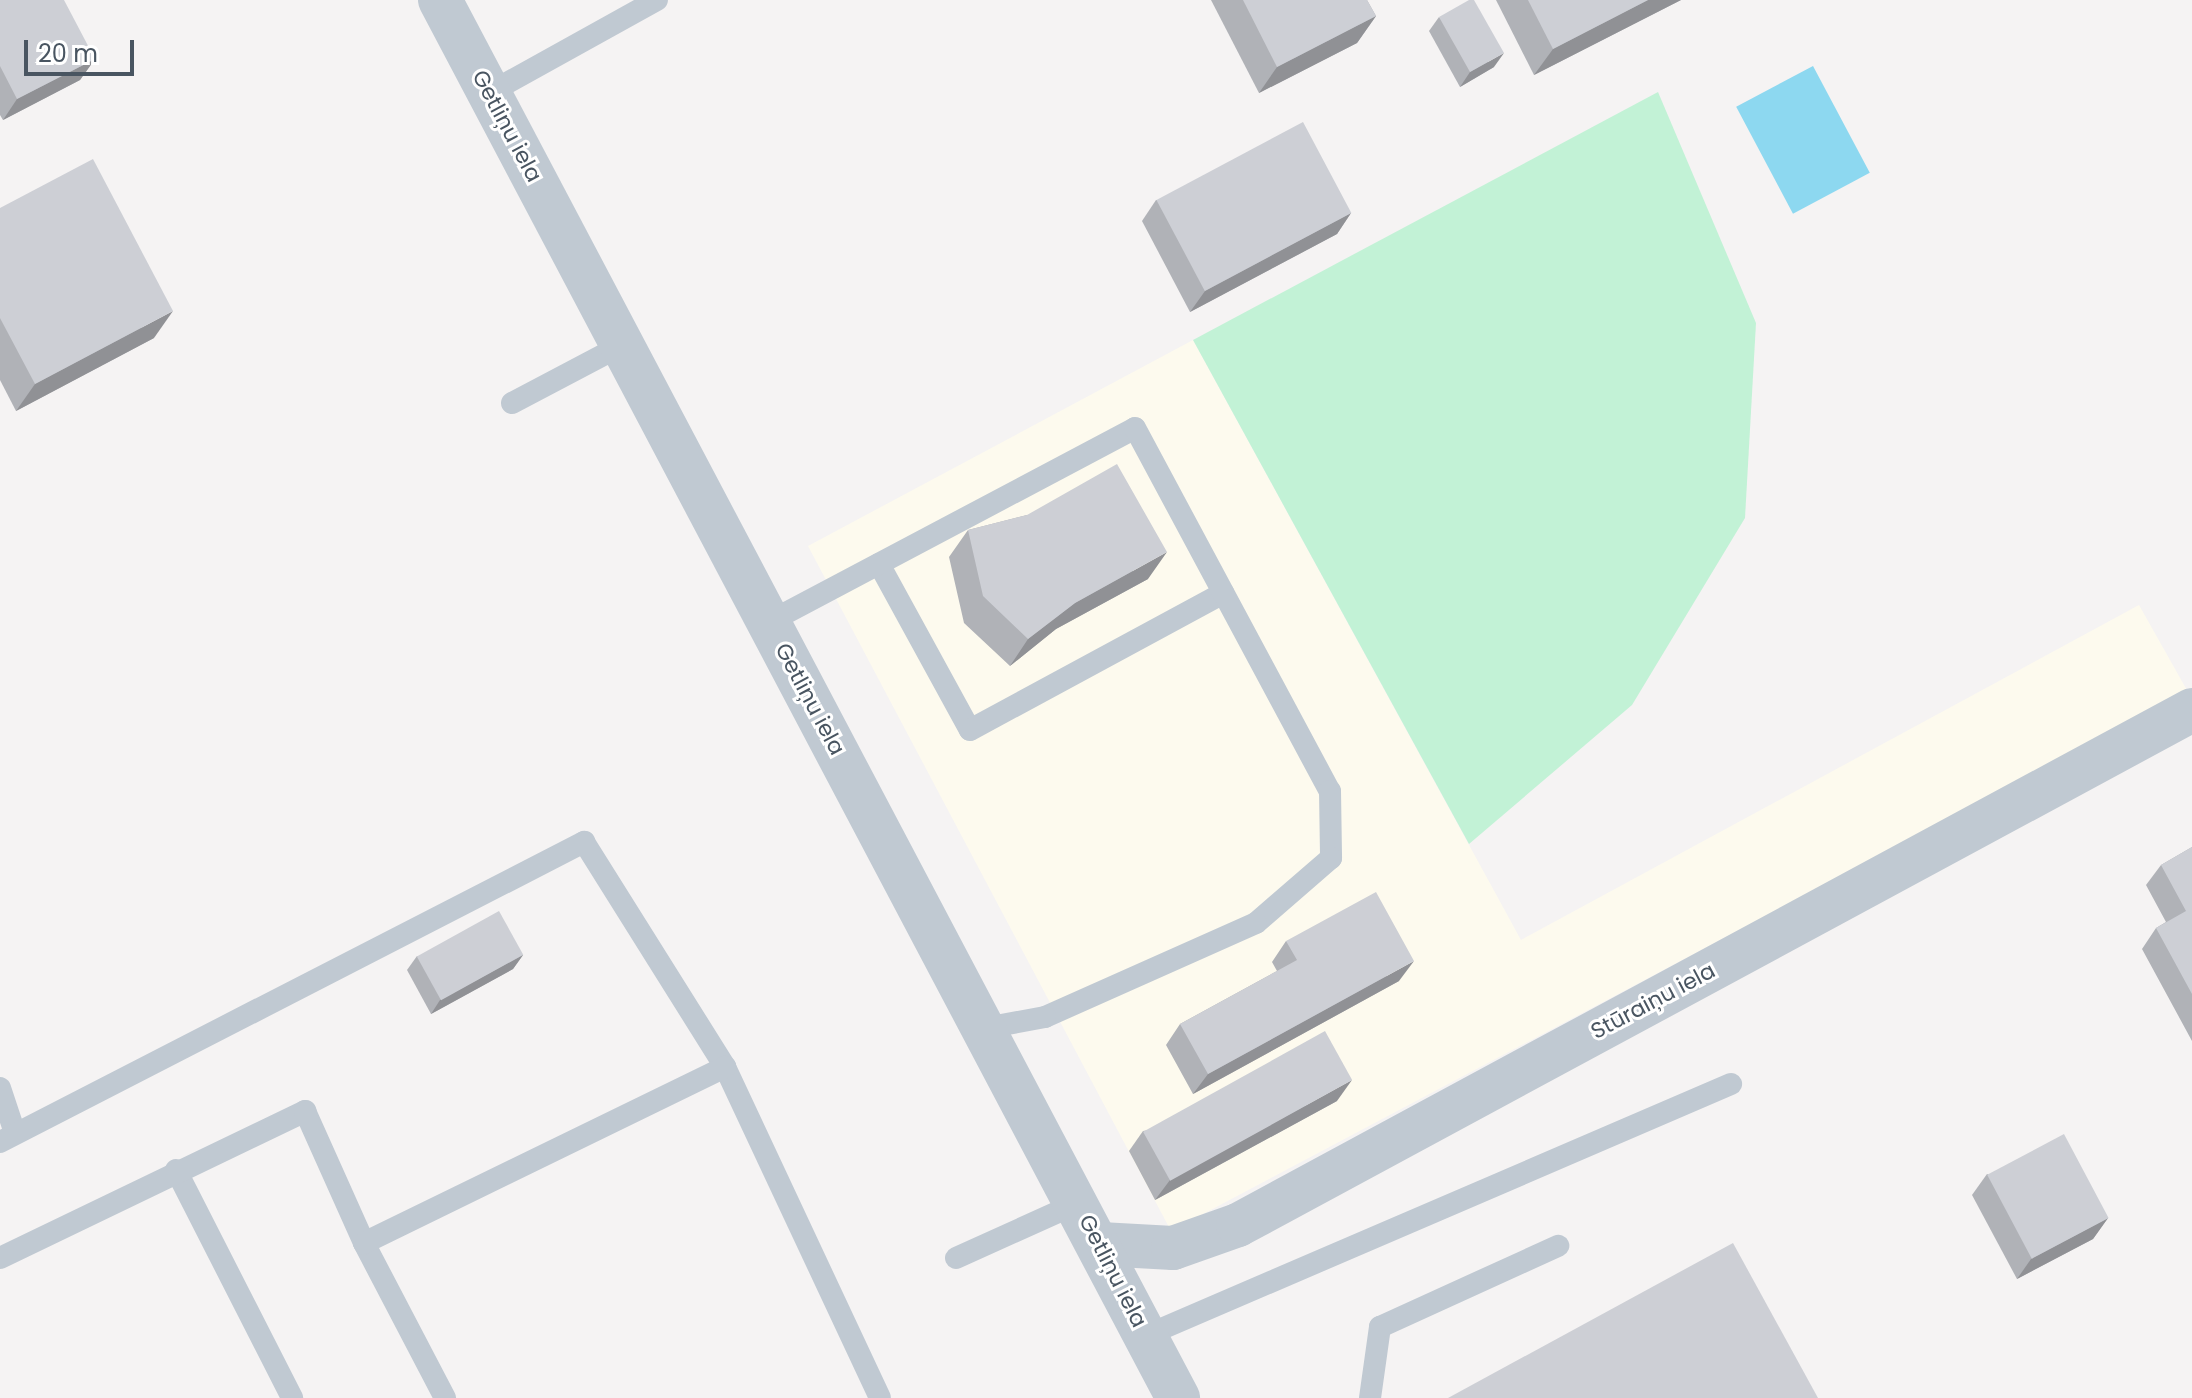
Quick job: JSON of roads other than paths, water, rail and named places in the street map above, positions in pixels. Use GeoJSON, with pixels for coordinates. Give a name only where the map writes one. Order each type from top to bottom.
{"type":"FeatureCollection","features":[{"type":"Feature","properties":{"kind":"street","name":"Getliņu iela"},"geometry":{"type":"LineString","coordinates":[[440,0],[1100,1244],[1178,1398]]}},
{"type":"Feature","properties":{"kind":"street","name":"Stūraiņu iela"},"geometry":{"type":"LineString","coordinates":[[1100,1244],[1173,1248],[1238,1225],[2192,710]]}},
{"type":"Feature","properties":{"kind":"lane"},"geometry":{"type":"LineString","coordinates":[[489,93],[657,0]]}},
{"type":"Feature","properties":{"kind":"lane"},"geometry":{"type":"LineString","coordinates":[[512,403],[622,345]]}},
{"type":"Feature","properties":{"kind":"lane"},"geometry":{"type":"LineString","coordinates":[[769,622],[1135,428],[1330,791],[1331,858],[1256,923],[1045,1017],[985,1028]]}},
{"type":"Feature","properties":{"kind":"lane"},"geometry":{"type":"LineString","coordinates":[[879,564],[970,730],[1223,593]]}},
{"type":"Feature","properties":{"kind":"lane"},"geometry":{"type":"LineString","coordinates":[[0,1088],[7,1137],[584,842],[725,1067],[880,1398]]}},
{"type":"Feature","properties":{"kind":"lane"},"geometry":{"type":"LineString","coordinates":[[364,1243],[725,1067]]}},
{"type":"Feature","properties":{"kind":"lane"},"geometry":{"type":"LineString","coordinates":[[1145,1336],[1731,1084]]}},
{"type":"Feature","properties":{"kind":"lane"},"geometry":{"type":"LineString","coordinates":[[0,1258],[176,1170],[305,1111],[364,1243],[445,1398]]}},
{"type":"Feature","properties":{"kind":"lane"},"geometry":{"type":"LineString","coordinates":[[176,1170],[292,1398]]}},
{"type":"Feature","properties":{"kind":"lane"},"geometry":{"type":"LineString","coordinates":[[956,1258],[1078,1203]]}},
{"type":"Feature","properties":{"kind":"lane"},"geometry":{"type":"LineString","coordinates":[[1370,1398],[1380,1327],[1558,1246]]}},
{"type":"Feature","properties":{"kind":"water"},"geometry":{"type":"Polygon","coordinates":[[[1813,66],[1870,173],[1793,214],[1736,107],[1813,66]]]}}]}
